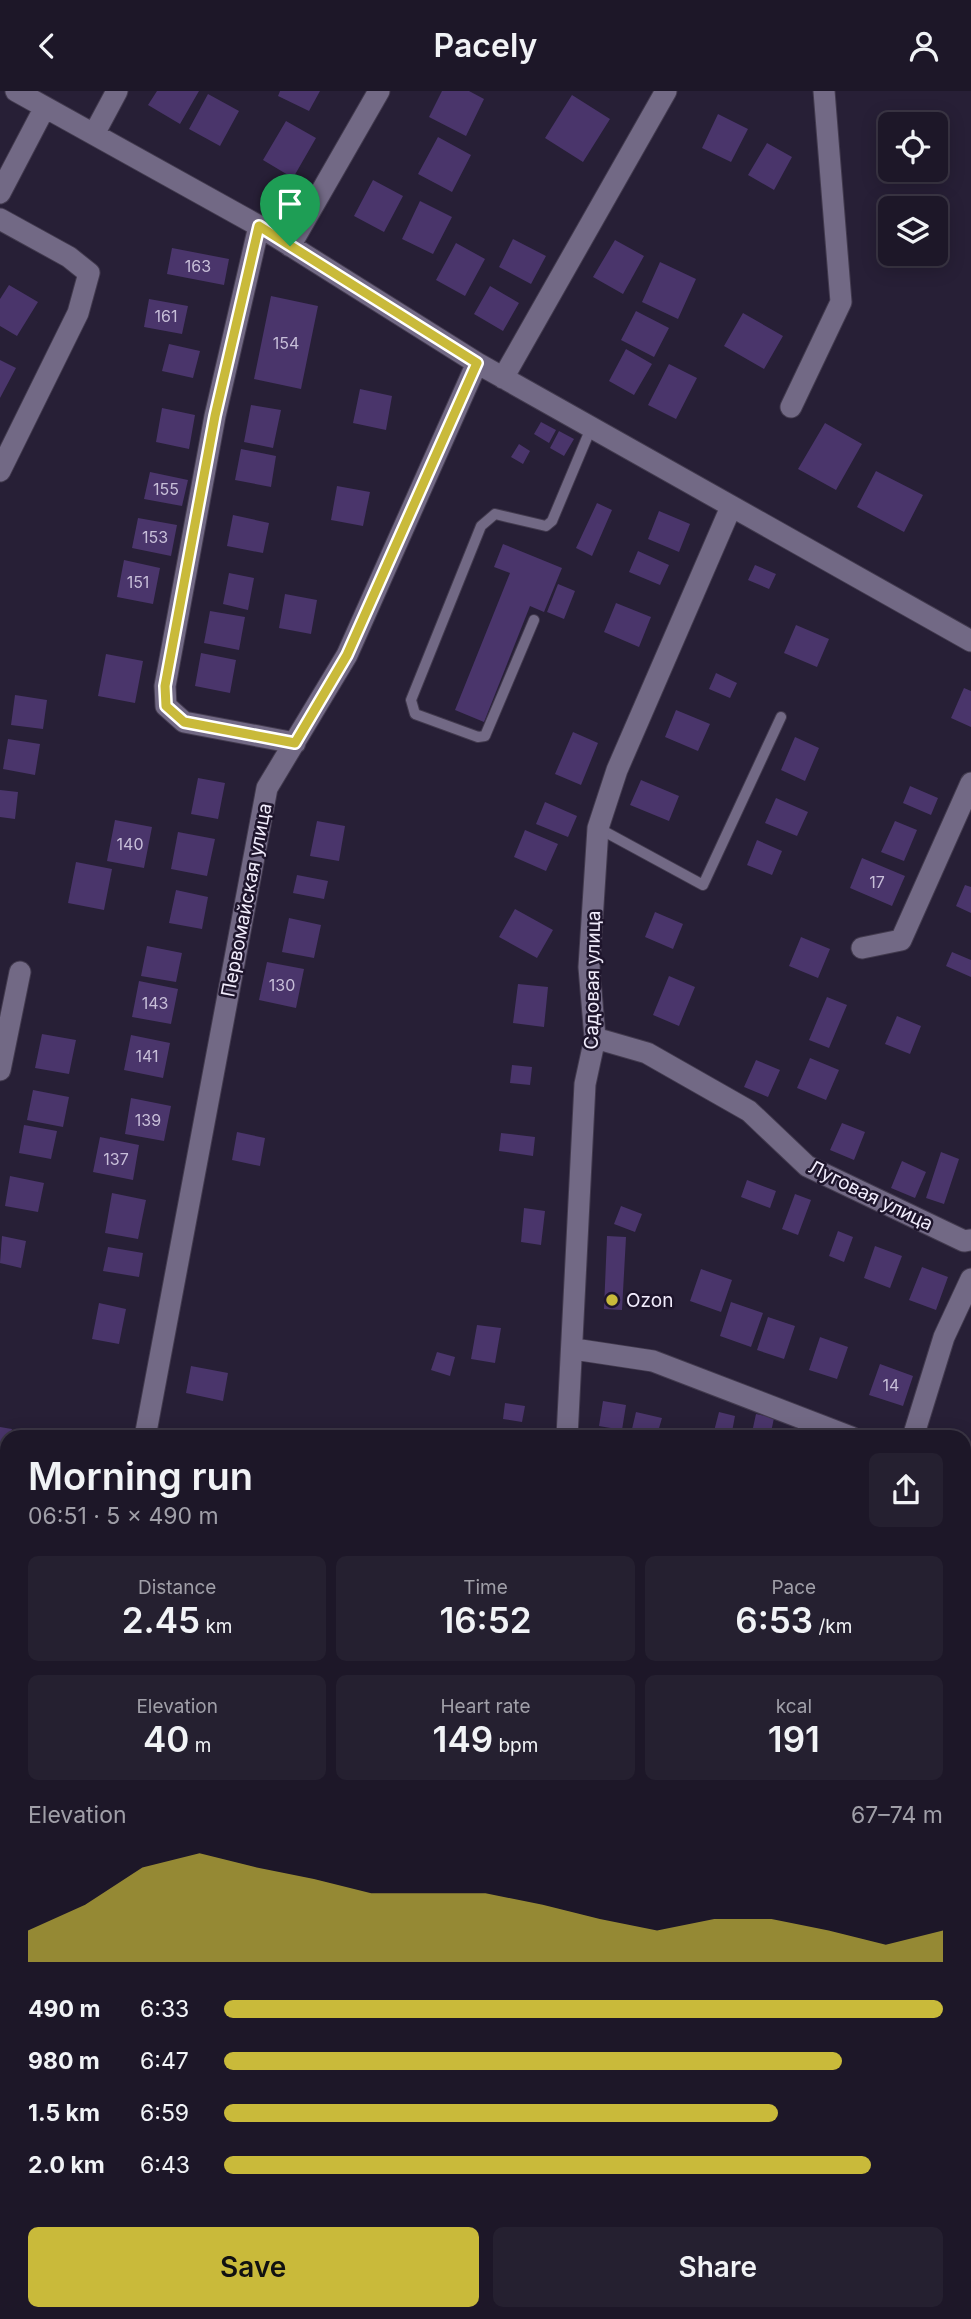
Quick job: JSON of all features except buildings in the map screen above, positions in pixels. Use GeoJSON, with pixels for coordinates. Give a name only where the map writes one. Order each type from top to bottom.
{"type":"FeatureCollection","features":[{"type":"Feature","properties":{"kind":"street"},"geometry":{"type":"LineString","coordinates":[[16,91],[259,226],[503,378],[971,641]]}},
{"type":"Feature","properties":{"kind":"street"},"geometry":{"type":"LineString","coordinates":[[94,134],[117,91]]}},
{"type":"Feature","properties":{"kind":"street"},"geometry":{"type":"LineString","coordinates":[[290,246],[379,91]]}},
{"type":"Feature","properties":{"kind":"street"},"geometry":{"type":"LineString","coordinates":[[503,378],[666,91]]}},
{"type":"Feature","properties":{"kind":"street"},"geometry":{"type":"LineString","coordinates":[[791,407],[841,302],[824,91]]}},
{"type":"Feature","properties":{"kind":"street"},"geometry":{"type":"LineString","coordinates":[[0,193],[45,107]]}},
{"type":"Feature","properties":{"kind":"street"},"geometry":{"type":"LineString","coordinates":[[0,219],[69,257],[89,273],[78,313],[0,471]]}},
{"type":"Feature","properties":{"kind":"street"},"geometry":{"type":"LineString","coordinates":[[259,226],[215,416],[165,686],[166,706],[184,722],[295,743]]}},
{"type":"Feature","properties":{"kind":"street","name":"Первомайская улица"},"geometry":{"type":"LineString","coordinates":[[146,1430],[267,788],[347,655],[477,363]]}},
{"type":"Feature","properties":{"kind":"street","name":"Садовая улица"},"geometry":{"type":"LineString","coordinates":[[568,1430],[574,1349],[585,1084],[595,1038],[589,967],[598,828],[617,770],[731,507]]}},
{"type":"Feature","properties":{"kind":"street"},"geometry":{"type":"LineString","coordinates":[[862,948],[901,940],[971,783]]}},
{"type":"Feature","properties":{"kind":"street"},"geometry":{"type":"LineString","coordinates":[[0,1070],[20,972]]}},
{"type":"Feature","properties":{"kind":"street","name":"Луговая улица"},"geometry":{"type":"LineString","coordinates":[[595,1038],[647,1053],[748,1111],[807,1166],[964,1241],[971,1240]]}},
{"type":"Feature","properties":{"kind":"street"},"geometry":{"type":"LineString","coordinates":[[915,1430],[944,1337],[971,1279]]}},
{"type":"Feature","properties":{"kind":"street"},"geometry":{"type":"LineString","coordinates":[[574,1349],[653,1361],[833,1430]]}},
{"type":"Feature","properties":{"kind":"lane"},"geometry":{"type":"LineString","coordinates":[[534,619],[485,736],[478,737],[415,714],[411,700],[481,526],[495,514],[504,514],[540,527],[552,521],[591,428]]}},
{"type":"Feature","properties":{"kind":"lane"},"geometry":{"type":"LineString","coordinates":[[598,828],[703,885],[781,717]]}},
{"type":"Feature","properties":{"kind":"place","name":"Ozon"},"geometry":{"type":"Point","coordinates":[612,1300]}},
{"type":"Feature","properties":{"kind":"route"},"geometry":{"type":"LineString","coordinates":[[259,226],[290,246],[477,363],[347,655],[295,743],[184,722],[166,706],[165,686],[215,416],[259,226]]}}]}
